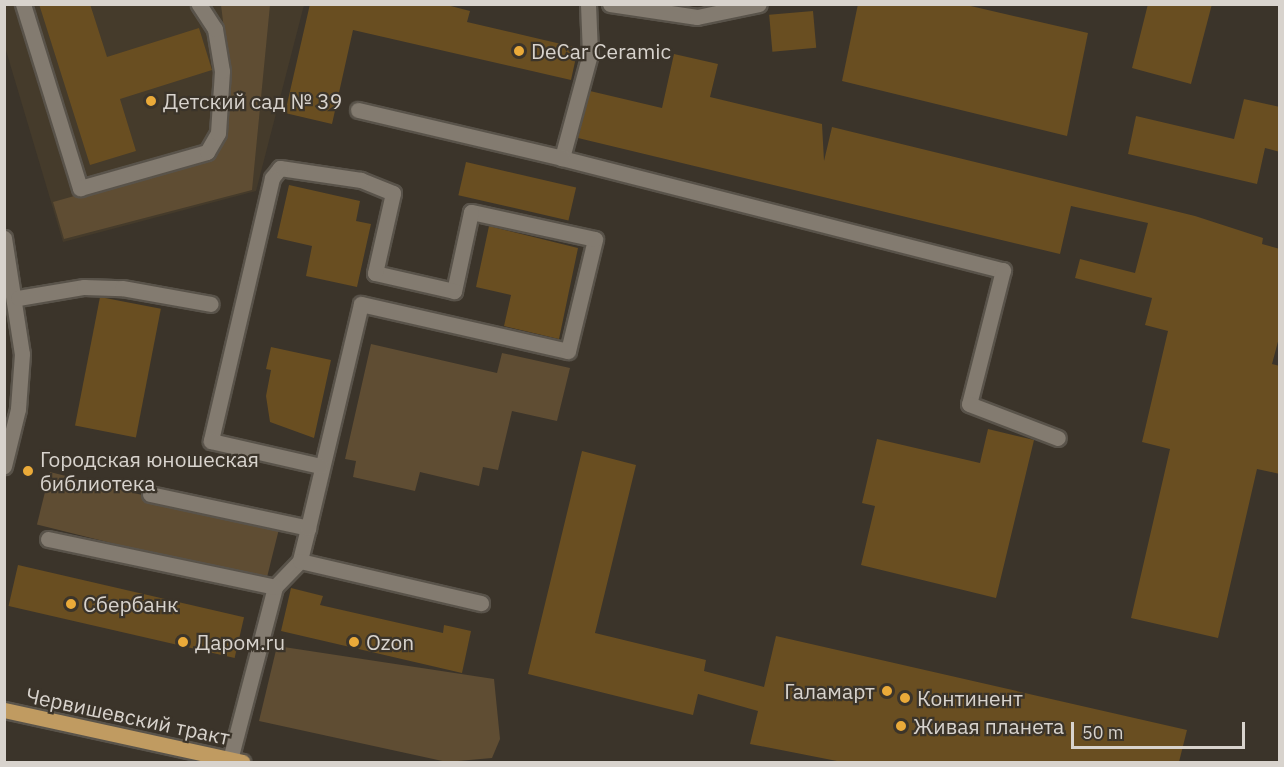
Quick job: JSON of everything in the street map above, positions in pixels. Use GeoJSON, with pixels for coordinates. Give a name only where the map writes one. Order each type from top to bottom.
{"type":"FeatureCollection","features":[{"type":"Feature","properties":{"kind":"main road","name":"Червишевский тракт"},"geometry":{"type":"LineString","coordinates":[[4,710],[236,761]]}},
{"type":"Feature","properties":{"kind":"street"},"geometry":{"type":"LineString","coordinates":[[23,4],[80,188],[207,152],[218,133],[222,71],[215,29],[199,4]]}},
{"type":"Feature","properties":{"kind":"street"},"geometry":{"type":"LineString","coordinates":[[562,158],[590,54],[588,4]]}},
{"type":"Feature","properties":{"kind":"street"},"geometry":{"type":"LineString","coordinates":[[609,4],[697,17],[759,4]]}},
{"type":"Feature","properties":{"kind":"street"},"geometry":{"type":"LineString","coordinates":[[358,110],[562,158],[1003,270],[969,404],[1058,438]]}},
{"type":"Feature","properties":{"kind":"street"},"geometry":{"type":"LineString","coordinates":[[236,761],[275,587],[300,561],[320,466],[361,304],[568,351],[595,239],[471,212],[454,291],[386,276],[375,273],[393,193],[361,180],[280,168],[272,178],[211,441],[320,466]]}},
{"type":"Feature","properties":{"kind":"street"},"geometry":{"type":"LineString","coordinates":[[4,238],[18,298],[22,384],[4,466]]}},
{"type":"Feature","properties":{"kind":"street"},"geometry":{"type":"LineString","coordinates":[[18,298],[113,288],[211,304]]}},
{"type":"Feature","properties":{"kind":"street"},"geometry":{"type":"LineString","coordinates":[[150,494],[308,528]]}},
{"type":"Feature","properties":{"kind":"street"},"geometry":{"type":"LineString","coordinates":[[48,539],[275,587]]}},
{"type":"Feature","properties":{"kind":"street"},"geometry":{"type":"LineString","coordinates":[[300,561],[481,603]]}},
{"type":"Feature","properties":{"kind":"shaded area","name":"Детский сад № 39"},"geometry":{"type":"Polygon","coordinates":[[[4,5],[304,5],[256,191],[63,242],[5,47],[4,5]]]}},
{"type":"Feature","properties":{"kind":"shaded area"},"geometry":{"type":"Polygon","coordinates":[[[221,5],[270,5],[252,190],[64,239],[53,202],[209,158],[224,139],[230,77],[221,5]]]}},
{"type":"Feature","properties":{"kind":"shaded area"},"geometry":{"type":"Polygon","coordinates":[[[371,344],[497,373],[502,353],[570,368],[557,421],[512,411],[498,470],[483,467],[479,486],[420,472],[415,491],[353,477],[356,461],[345,459],[371,344]]]}},
{"type":"Feature","properties":{"kind":"shaded area"},"geometry":{"type":"Polygon","coordinates":[[[50,472],[279,529],[266,581],[37,524],[50,472]]]}},
{"type":"Feature","properties":{"kind":"shaded area"},"geometry":{"type":"Polygon","coordinates":[[[277,646],[494,679],[500,739],[492,758],[447,762],[259,721],[277,646]]]}},
{"type":"Feature","properties":{"kind":"building"},"geometry":{"type":"Polygon","coordinates":[[[39,4],[90,4],[107,57],[199,28],[212,70],[120,99],[136,151],[90,165],[39,4]]]}},
{"type":"Feature","properties":{"kind":"building"},"geometry":{"type":"Polygon","coordinates":[[[310,4],[443,4],[470,11],[467,22],[578,48],[571,80],[353,30],[332,124],[285,113],[310,4]]]}},
{"type":"Feature","properties":{"kind":"building"},"geometry":{"type":"Polygon","coordinates":[[[858,4],[962,4],[1088,33],[1067,136],[842,81],[858,4]]]}},
{"type":"Feature","properties":{"kind":"building"},"geometry":{"type":"Polygon","coordinates":[[[1148,4],[1212,4],[1191,84],[1132,68],[1148,4]]]}},
{"type":"Feature","properties":{"kind":"building"},"geometry":{"type":"Polygon","coordinates":[[[813,11],[816,48],[772,52],[769,15],[813,11]]]}},
{"type":"Feature","properties":{"kind":"building"},"geometry":{"type":"Polygon","coordinates":[[[674,54],[718,64],[710,97],[822,124],[824,161],[832,127],[1195,216],[1263,238],[1262,244],[1280,249],[1280,334],[1272,364],[1280,366],[1280,474],[1257,469],[1218,638],[1131,618],[1170,449],[1142,442],[1168,331],[1145,325],[1152,298],[1075,278],[1080,259],[1135,273],[1148,223],[1071,206],[1060,254],[578,138],[590,91],[662,108],[674,54]]]}},
{"type":"Feature","properties":{"kind":"building"},"geometry":{"type":"Polygon","coordinates":[[[1244,99],[1280,107],[1280,152],[1265,148],[1257,184],[1128,154],[1136,116],[1234,139],[1244,99]]]}},
{"type":"Feature","properties":{"kind":"building"},"geometry":{"type":"Polygon","coordinates":[[[466,162],[576,187],[568,221],[458,195],[466,162]]]}},
{"type":"Feature","properties":{"kind":"building"},"geometry":{"type":"Polygon","coordinates":[[[289,185],[360,201],[356,221],[371,224],[357,287],[306,276],[312,246],[277,238],[289,185]]]}},
{"type":"Feature","properties":{"kind":"building"},"geometry":{"type":"Polygon","coordinates":[[[489,226],[578,248],[559,339],[504,326],[511,295],[476,287],[489,226]]]}},
{"type":"Feature","properties":{"kind":"building"},"geometry":{"type":"Polygon","coordinates":[[[100,297],[161,309],[136,437],[75,426],[100,297]]]}},
{"type":"Feature","properties":{"kind":"building"},"geometry":{"type":"Polygon","coordinates":[[[271,347],[331,360],[314,438],[270,422],[266,396],[271,370],[266,369],[271,347]]]}},
{"type":"Feature","properties":{"kind":"building"},"geometry":{"type":"Polygon","coordinates":[[[988,429],[1034,440],[996,598],[861,565],[875,506],[862,503],[877,439],[980,463],[988,429]]]}},
{"type":"Feature","properties":{"kind":"building","name":"Континент"},"geometry":{"type":"Polygon","coordinates":[[[582,451],[636,465],[595,633],[706,660],[704,671],[764,687],[776,636],[1187,730],[1179,762],[842,762],[750,744],[758,711],[698,694],[693,715],[528,674],[582,451]]]}},
{"type":"Feature","properties":{"kind":"building"},"geometry":{"type":"Polygon","coordinates":[[[18,565],[244,617],[235,658],[9,606],[18,565]]]}},
{"type":"Feature","properties":{"kind":"building"},"geometry":{"type":"Polygon","coordinates":[[[291,588],[323,596],[320,605],[443,633],[444,625],[471,631],[462,673],[281,631],[291,588]]]}},
{"type":"Feature","properties":{"kind":"place","name":"DeCar Ceramic"},"geometry":{"type":"Point","coordinates":[519,51]}},
{"type":"Feature","properties":{"kind":"place","name":"Детский сад № 39"},"geometry":{"type":"Point","coordinates":[151,101]}},
{"type":"Feature","properties":{"kind":"place","name":"Городская юношеская библиотека"},"geometry":{"type":"Point","coordinates":[28,471]}},
{"type":"Feature","properties":{"kind":"place","name":"Сбербанк"},"geometry":{"type":"Point","coordinates":[71,604]}},
{"type":"Feature","properties":{"kind":"place","name":"Даром.ru"},"geometry":{"type":"Point","coordinates":[183,642]}},
{"type":"Feature","properties":{"kind":"place","name":"Ozon"},"geometry":{"type":"Point","coordinates":[354,642]}},
{"type":"Feature","properties":{"kind":"place","name":"Галамарт"},"geometry":{"type":"Point","coordinates":[887,691]}},
{"type":"Feature","properties":{"kind":"place","name":"Континент"},"geometry":{"type":"Point","coordinates":[905,698]}},
{"type":"Feature","properties":{"kind":"place","name":"Живая планета"},"geometry":{"type":"Point","coordinates":[901,726]}}]}
